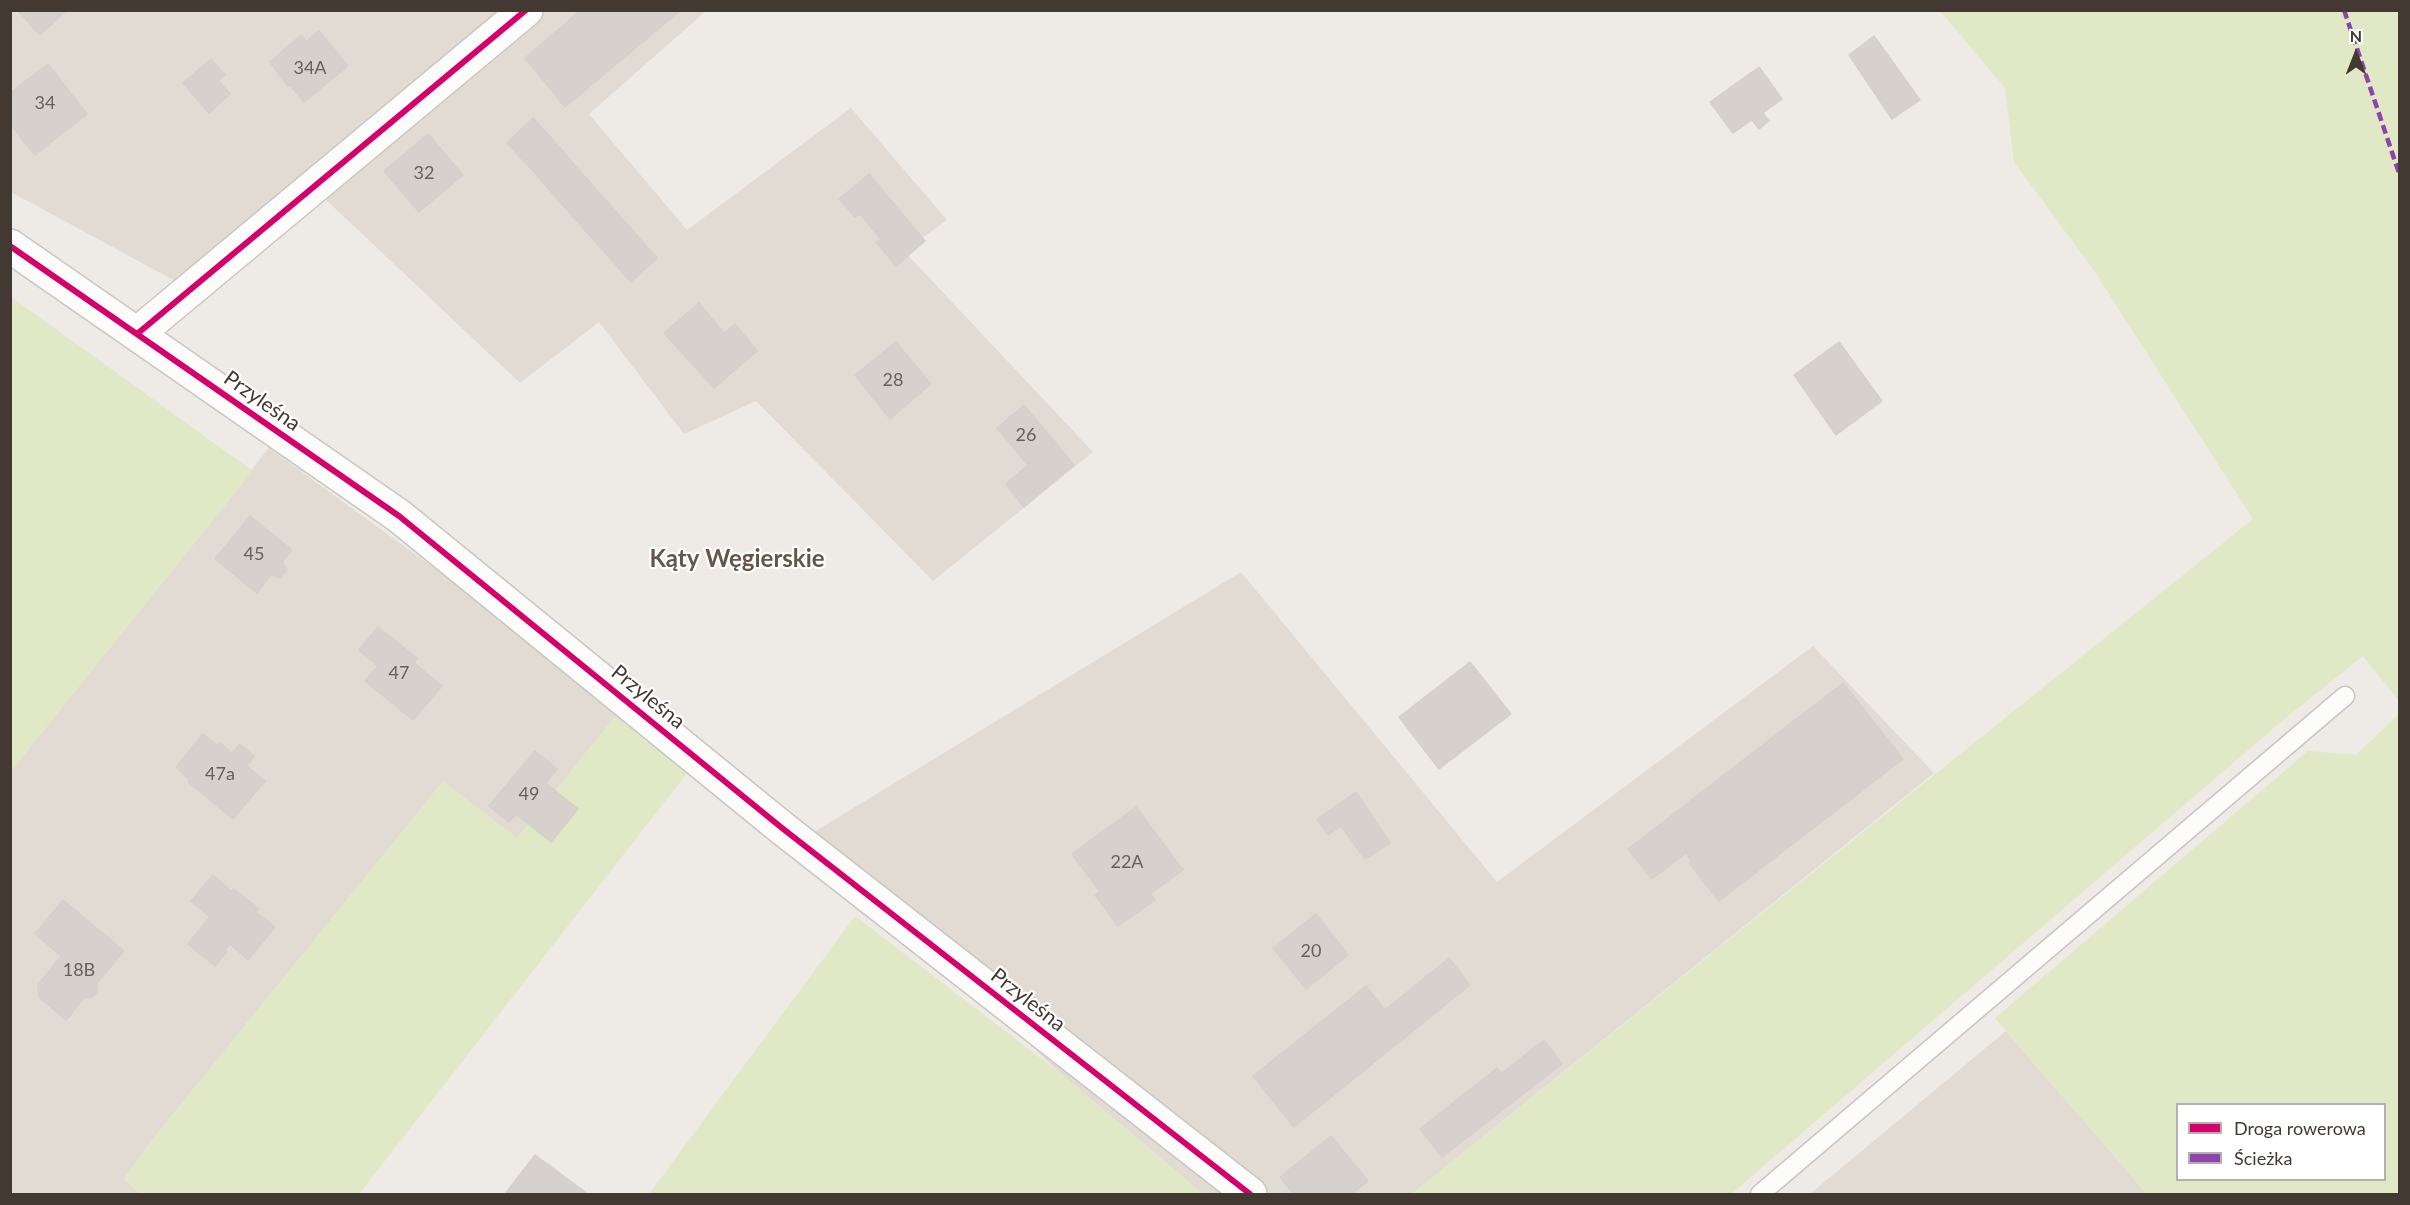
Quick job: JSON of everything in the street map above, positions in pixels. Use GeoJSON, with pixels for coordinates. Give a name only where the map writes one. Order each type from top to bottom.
{"type":"FeatureCollection","features":[{"type":"Feature","properties":{"kind":"street"},"geometry":{"type":"LineString","coordinates":[[137,334],[526,10]]}},
{"type":"Feature","properties":{"kind":"street","name":"Przyleśna"},"geometry":{"type":"LineString","coordinates":[[10,246],[399,516],[782,828],[1250,1194]]}},
{"type":"Feature","properties":{"kind":"lane"},"geometry":{"type":"LineString","coordinates":[[1760,1194],[2345,696]]}},
{"type":"Feature","properties":{"kind":"shaded area"},"geometry":{"type":"Polygon","coordinates":[[[10,11],[706,11],[589,114],[687,230],[851,108],[947,220],[904,251],[1093,452],[933,581],[756,401],[684,434],[599,322],[520,383],[305,180],[179,283],[11,192],[10,11]]]}},
{"type":"Feature","properties":{"kind":"shaded area"},"geometry":{"type":"Polygon","coordinates":[[[269,448],[624,706],[517,838],[443,782],[152,1140],[124,1179],[141,1194],[11,1194],[11,771],[269,448]]]}},
{"type":"Feature","properties":{"kind":"shaded area"},"geometry":{"type":"Polygon","coordinates":[[[1241,572],[1497,882],[1813,646],[1934,773],[1412,1194],[1203,1194],[1060,1073],[809,835],[1241,572]]]}},
{"type":"Feature","properties":{"kind":"shaded area"},"geometry":{"type":"Polygon","coordinates":[[[2006,1031],[2147,1194],[1810,1194],[2006,1031]]]}},
{"type":"Feature","properties":{"kind":"green space"},"geometry":{"type":"Polygon","coordinates":[[[1940,11],[2399,11],[2399,701],[2363,656],[2283,720],[1731,1194],[1412,1194],[2253,519],[2093,269],[2014,162],[2005,88],[1940,11]]]}},
{"type":"Feature","properties":{"kind":"green space"},"geometry":{"type":"Polygon","coordinates":[[[11,297],[253,471],[11,771],[11,297]]]}},
{"type":"Feature","properties":{"kind":"green space"},"geometry":{"type":"Polygon","coordinates":[[[624,706],[691,768],[359,1194],[141,1194],[124,1179],[152,1140],[443,781],[517,838],[624,706]]]}},
{"type":"Feature","properties":{"kind":"green space"},"geometry":{"type":"Polygon","coordinates":[[[2399,714],[2399,1194],[2147,1194],[1995,1018],[2308,751],[2356,755],[2399,714]]]}},
{"type":"Feature","properties":{"kind":"green space"},"geometry":{"type":"Polygon","coordinates":[[[855,916],[1060,1073],[1203,1194],[649,1194],[855,916]]]}},
{"type":"Feature","properties":{"kind":"building"},"geometry":{"type":"Polygon","coordinates":[[[17,10],[67,10],[40,35],[17,10]]]}},
{"type":"Feature","properties":{"kind":"building"},"geometry":{"type":"Polygon","coordinates":[[[581,10],[681,10],[565,107],[525,58],[581,10]]]}},
{"type":"Feature","properties":{"kind":"building"},"geometry":{"type":"Polygon","coordinates":[[[319,31],[348,66],[304,102],[290,85],[288,87],[270,62],[301,35],[306,42],[319,31]]]}},
{"type":"Feature","properties":{"kind":"building"},"geometry":{"type":"Polygon","coordinates":[[[1874,36],[1920,100],[1892,119],[1849,55],[1874,36]]]}},
{"type":"Feature","properties":{"kind":"building"},"geometry":{"type":"Polygon","coordinates":[[[211,59],[225,75],[218,80],[230,94],[209,113],[183,83],[211,59]]]}},
{"type":"Feature","properties":{"kind":"building"},"geometry":{"type":"Polygon","coordinates":[[[48,64],[87,114],[35,155],[10,124],[10,93],[48,64]]]}},
{"type":"Feature","properties":{"kind":"building"},"geometry":{"type":"Polygon","coordinates":[[[1759,67],[1782,99],[1763,113],[1769,121],[1759,129],[1752,120],[1733,133],[1710,102],[1759,67]]]}},
{"type":"Feature","properties":{"kind":"building"},"geometry":{"type":"Polygon","coordinates":[[[533,118],[561,149],[535,173],[507,143],[533,118]]]}},
{"type":"Feature","properties":{"kind":"building"},"geometry":{"type":"Polygon","coordinates":[[[428,134],[463,175],[419,212],[384,171],[428,134]]]}},
{"type":"Feature","properties":{"kind":"building"},"geometry":{"type":"Polygon","coordinates":[[[561,149],[572,162],[545,185],[535,173],[561,149]]]}},
{"type":"Feature","properties":{"kind":"building"},"geometry":{"type":"Polygon","coordinates":[[[572,162],[657,258],[631,282],[545,185],[572,162]]]}},
{"type":"Feature","properties":{"kind":"building"},"geometry":{"type":"Polygon","coordinates":[[[869,174],[925,241],[896,266],[876,242],[881,239],[860,214],[855,217],[839,199],[869,174]]]}},
{"type":"Feature","properties":{"kind":"building"},"geometry":{"type":"Polygon","coordinates":[[[699,303],[724,333],[735,324],[757,351],[714,388],[664,333],[699,303]]]}},
{"type":"Feature","properties":{"kind":"building"},"geometry":{"type":"Polygon","coordinates":[[[896,342],[931,384],[890,419],[855,375],[896,342]]]}},
{"type":"Feature","properties":{"kind":"building"},"geometry":{"type":"Polygon","coordinates":[[[1839,342],[1882,401],[1836,435],[1794,375],[1839,342]]]}},
{"type":"Feature","properties":{"kind":"building"},"geometry":{"type":"Polygon","coordinates":[[[1024,405],[1055,442],[1028,465],[997,428],[1024,405]]]}},
{"type":"Feature","properties":{"kind":"building"},"geometry":{"type":"Polygon","coordinates":[[[1055,442],[1074,465],[1024,507],[1006,484],[1055,442]]]}},
{"type":"Feature","properties":{"kind":"building"},"geometry":{"type":"Polygon","coordinates":[[[250,516],[292,550],[282,562],[287,570],[280,578],[271,575],[257,593],[215,559],[250,516]]]}},
{"type":"Feature","properties":{"kind":"building"},"geometry":{"type":"Polygon","coordinates":[[[378,627],[417,658],[414,663],[442,686],[413,720],[365,681],[378,666],[359,650],[378,627]]]}},
{"type":"Feature","properties":{"kind":"building"},"geometry":{"type":"Polygon","coordinates":[[[1470,662],[1511,714],[1439,769],[1399,717],[1470,662]]]}},
{"type":"Feature","properties":{"kind":"building"},"geometry":{"type":"Polygon","coordinates":[[[1843,683],[1903,759],[1719,901],[1689,863],[1692,862],[1686,853],[1652,879],[1628,849],[1843,683]]]}},
{"type":"Feature","properties":{"kind":"building"},"geometry":{"type":"Polygon","coordinates":[[[203,734],[218,746],[220,743],[232,753],[240,744],[254,756],[247,766],[265,781],[233,819],[188,782],[190,780],[176,767],[203,734]]]}},
{"type":"Feature","properties":{"kind":"building"},"geometry":{"type":"Polygon","coordinates":[[[535,751],[557,769],[546,783],[578,809],[551,842],[516,814],[509,822],[489,806],[535,751]]]}},
{"type":"Feature","properties":{"kind":"building"},"geometry":{"type":"Polygon","coordinates":[[[1356,792],[1390,843],[1365,859],[1341,826],[1328,835],[1317,819],[1356,792]]]}},
{"type":"Feature","properties":{"kind":"building"},"geometry":{"type":"Polygon","coordinates":[[[1136,807],[1183,870],[1150,894],[1155,900],[1118,926],[1095,895],[1100,892],[1072,854],[1136,807]]]}},
{"type":"Feature","properties":{"kind":"building"},"geometry":{"type":"Polygon","coordinates":[[[213,875],[231,891],[234,889],[259,909],[256,912],[275,927],[248,960],[230,944],[225,950],[227,952],[215,966],[188,944],[210,917],[191,901],[213,875]]]}},
{"type":"Feature","properties":{"kind":"building"},"geometry":{"type":"Polygon","coordinates":[[[63,900],[124,951],[97,983],[98,991],[92,997],[84,998],[66,1020],[39,997],[38,985],[61,956],[35,934],[63,900]]]}},
{"type":"Feature","properties":{"kind":"building"},"geometry":{"type":"Polygon","coordinates":[[[1316,914],[1348,955],[1306,989],[1273,948],[1316,914]]]}},
{"type":"Feature","properties":{"kind":"building"},"geometry":{"type":"Polygon","coordinates":[[[1449,958],[1470,985],[1294,1127],[1253,1076],[1366,986],[1385,1010],[1449,958]]]}},
{"type":"Feature","properties":{"kind":"building"},"geometry":{"type":"Polygon","coordinates":[[[1544,1040],[1562,1064],[1518,1098],[1501,1074],[1544,1040]]]}},
{"type":"Feature","properties":{"kind":"building"},"geometry":{"type":"Polygon","coordinates":[[[1497,1068],[1518,1098],[1442,1157],[1420,1129],[1497,1068]]]}},
{"type":"Feature","properties":{"kind":"building"},"geometry":{"type":"Polygon","coordinates":[[[1331,1136],[1368,1181],[1351,1194],[1293,1194],[1280,1177],[1331,1136]]]}},
{"type":"Feature","properties":{"kind":"building"},"geometry":{"type":"Polygon","coordinates":[[[535,1155],[554,1169],[588,1194],[505,1194],[535,1155]]]}},
{"type":"Feature","properties":{"kind":"marked path"},"geometry":{"type":"LineString","coordinates":[[2344,10],[2400,176]]}},
{"type":"Feature","properties":{"kind":"cycle path"},"geometry":{"type":"LineString","coordinates":[[137,334],[526,10]]}},
{"type":"Feature","properties":{"kind":"cycle path"},"geometry":{"type":"LineString","coordinates":[[10,246],[399,516],[782,828],[1250,1194]]}},
{"type":"Feature","properties":{"kind":"district","name":"Kąty Węgierskie"},"geometry":{"type":"Point","coordinates":[737,559]}}]}
